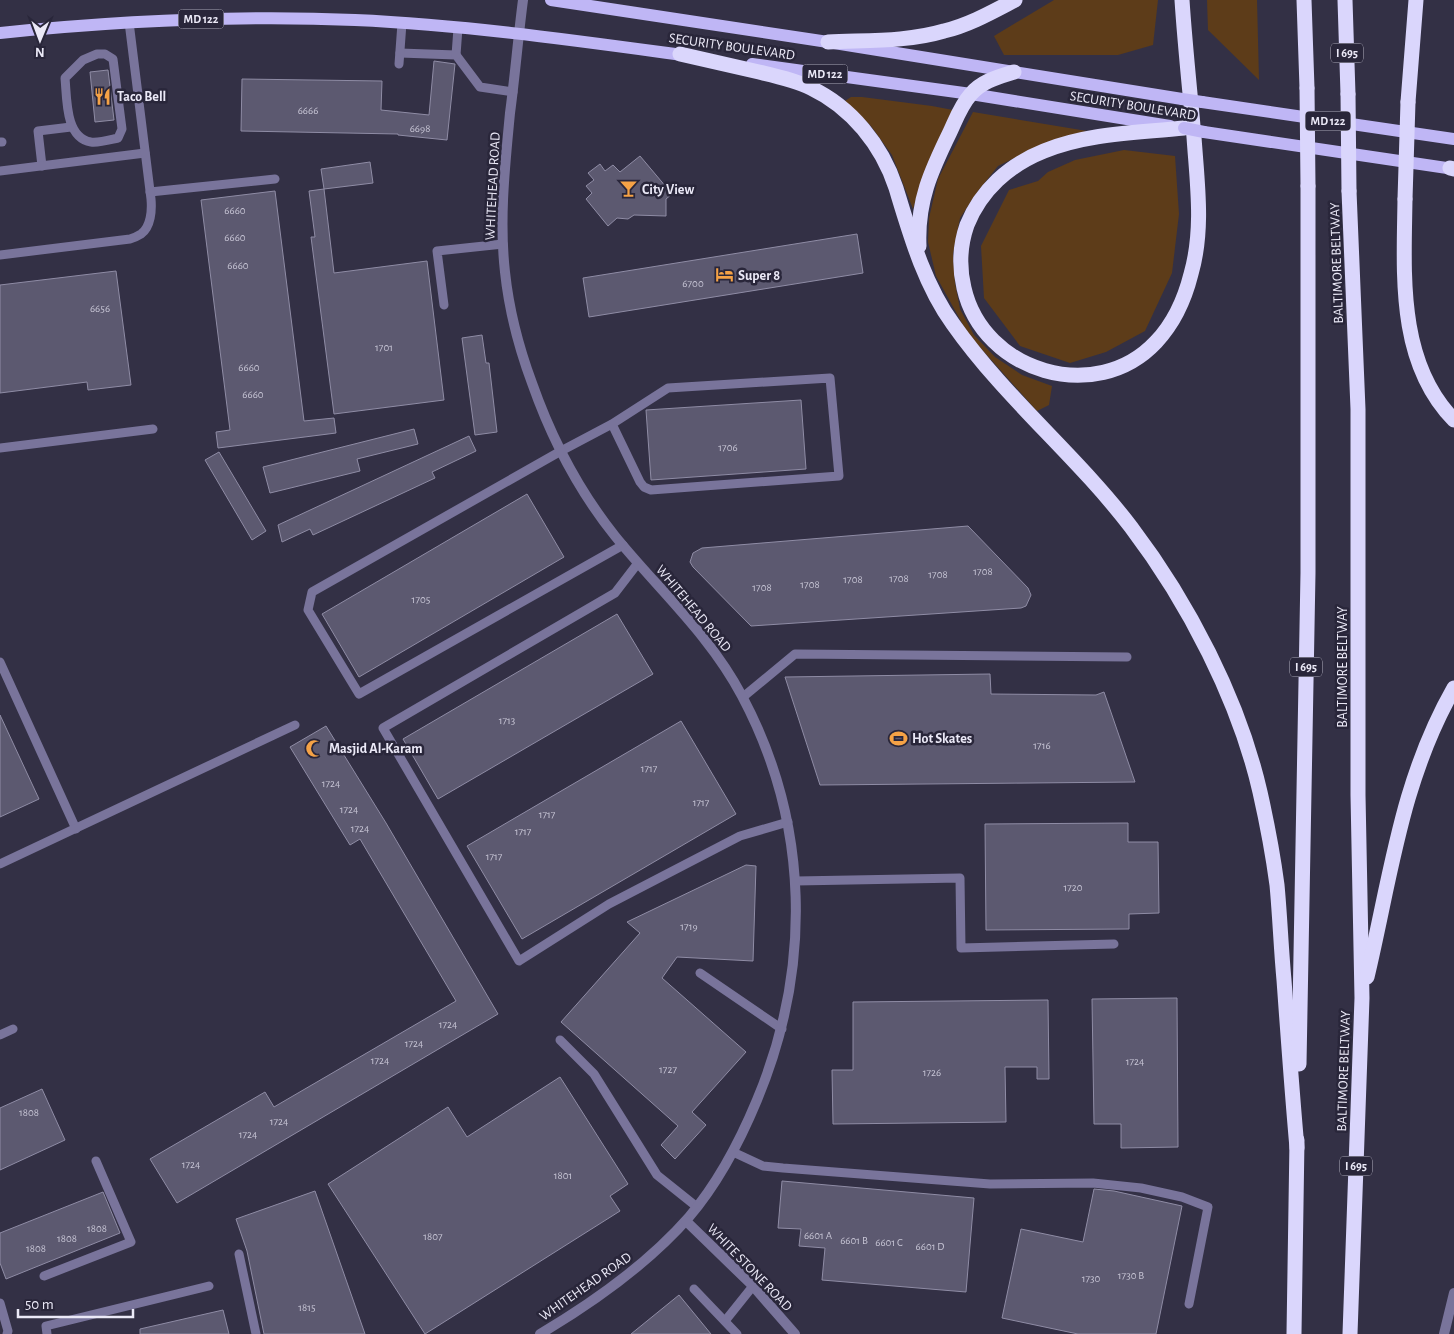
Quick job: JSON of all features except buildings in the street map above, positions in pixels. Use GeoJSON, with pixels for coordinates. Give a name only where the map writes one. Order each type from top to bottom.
{"type":"FeatureCollection","features":[{"type":"Feature","properties":{"kind":"highway"},"geometry":{"type":"LineString","coordinates":[[828,42],[913,38],[944,32],[978,20],[1015,0]]}},
{"type":"Feature","properties":{"kind":"highway"},"geometry":{"type":"LineString","coordinates":[[1182,0],[1198,187],[1199,223],[1192,272],[1185,294],[1171,324],[1155,343],[1135,359],[1114,369],[1094,374],[1073,375],[1054,373],[1031,367],[1010,356],[991,340],[976,320],[966,299],[961,276],[961,252],[964,233],[972,212],[987,190],[1015,166],[1043,151],[1099,136],[1184,128]]}},
{"type":"Feature","properties":{"kind":"highway"},"geometry":{"type":"LineString","coordinates":[[1299,0],[1305,39]]}},
{"type":"Feature","properties":{"kind":"highway","name":"BALTIMORE BELTWAY"},"geometry":{"type":"LineString","coordinates":[[1294,1334],[1308,573],[1308,186],[1304,0]]}},
{"type":"Feature","properties":{"kind":"highway"},"geometry":{"type":"LineString","coordinates":[[1416,0],[1408,102],[1404,283],[1413,344],[1432,391],[1446,412],[1454,420]]}},
{"type":"Feature","properties":{"kind":"highway","name":"BALTIMORE BELTWAY"},"geometry":{"type":"LineString","coordinates":[[1346,4],[1349,192],[1358,409],[1358,795],[1362,998],[1350,1334]]}},
{"type":"Feature","properties":{"kind":"highway"},"geometry":{"type":"LineString","coordinates":[[680,54],[776,76],[807,86],[829,98],[851,116],[870,136],[885,160],[908,228],[932,288],[948,318],[969,347],[1129,525],[1167,578],[1200,636],[1223,684],[1245,739],[1259,790],[1276,883],[1297,1148]]}},
{"type":"Feature","properties":{"kind":"highway"},"geometry":{"type":"LineString","coordinates":[[920,257],[918,228],[925,188],[962,108],[971,94],[988,80],[1014,72]]}},
{"type":"Feature","properties":{"kind":"highway"},"geometry":{"type":"LineString","coordinates":[[1362,998],[1381,920],[1397,834],[1409,790],[1422,754],[1443,707],[1454,688]]}},
{"type":"Feature","properties":{"kind":"main road","name":"SECURITY BOULEVARD"},"geometry":{"type":"LineString","coordinates":[[551,0],[1182,99],[1454,139]]}},
{"type":"Feature","properties":{"kind":"main road","name":"SECURITY BOULEVARD"},"geometry":{"type":"LineString","coordinates":[[0,33],[129,22],[281,19],[402,23],[519,33],[971,94],[1204,132],[1453,169]]}},
{"type":"Feature","properties":{"kind":"street","name":"WHITEHEAD ROAD"},"geometry":{"type":"LineString","coordinates":[[523,0],[504,170],[503,244],[506,283],[520,346],[538,399],[561,451],[593,505],[623,545],[693,625],[722,663],[743,697],[771,762],[788,822],[796,881],[794,964],[782,1029],[762,1090],[733,1152],[686,1221],[618,1283],[540,1334]]}},
{"type":"Feature","properties":{"kind":"street","name":"WHITE STONE ROAD"},"geometry":{"type":"LineString","coordinates":[[686,1221],[753,1286],[795,1334]]}},
{"type":"Feature","properties":{"kind":"street"},"geometry":{"type":"LineString","coordinates":[[1444,1334],[1454,1293]]}},
{"type":"Feature","properties":{"kind":"lane"},"geometry":{"type":"LineString","coordinates":[[0,255],[130,239],[142,234],[152,212],[129,22]]}},
{"type":"Feature","properties":{"kind":"lane"},"geometry":{"type":"LineString","coordinates":[[399,64],[402,23]]}},
{"type":"Feature","properties":{"kind":"lane"},"geometry":{"type":"LineString","coordinates":[[458,28],[456,55],[480,88],[513,92]]}},
{"type":"Feature","properties":{"kind":"lane"},"geometry":{"type":"LineString","coordinates":[[400,53],[456,55]]}},
{"type":"Feature","properties":{"kind":"lane"},"geometry":{"type":"LineString","coordinates":[[97,54],[105,54],[113,59],[122,129],[118,138],[92,142],[81,139],[71,126],[65,78],[83,60],[97,54]]}},
{"type":"Feature","properties":{"kind":"lane"},"geometry":{"type":"LineString","coordinates":[[42,166],[38,130],[71,126]]}},
{"type":"Feature","properties":{"kind":"lane"},"geometry":{"type":"LineString","coordinates":[[0,171],[145,153]]}},
{"type":"Feature","properties":{"kind":"lane"},"geometry":{"type":"LineString","coordinates":[[150,192],[275,179]]}},
{"type":"Feature","properties":{"kind":"lane"},"geometry":{"type":"LineString","coordinates":[[444,305],[436,251],[503,244]]}},
{"type":"Feature","properties":{"kind":"lane"},"geometry":{"type":"LineString","coordinates":[[612,424],[640,482],[650,490],[839,476],[830,378],[668,388],[612,424],[312,592],[308,610],[359,694],[623,545]]}},
{"type":"Feature","properties":{"kind":"lane"},"geometry":{"type":"LineString","coordinates":[[0,448],[153,429]]}},
{"type":"Feature","properties":{"kind":"lane"},"geometry":{"type":"LineString","coordinates":[[638,563],[615,593],[383,728],[519,961],[609,904],[740,836],[788,822]]}},
{"type":"Feature","properties":{"kind":"lane"},"geometry":{"type":"LineString","coordinates":[[743,697],[795,654],[1127,657]]}},
{"type":"Feature","properties":{"kind":"lane"},"geometry":{"type":"LineString","coordinates":[[0,662],[76,829]]}},
{"type":"Feature","properties":{"kind":"lane"},"geometry":{"type":"LineString","coordinates":[[0,864],[295,725]]}},
{"type":"Feature","properties":{"kind":"lane"},"geometry":{"type":"LineString","coordinates":[[796,881],[960,878],[961,948],[1114,944]]}},
{"type":"Feature","properties":{"kind":"lane"},"geometry":{"type":"LineString","coordinates":[[700,973],[782,1029]]}},
{"type":"Feature","properties":{"kind":"lane"},"geometry":{"type":"LineString","coordinates":[[0,1035],[13,1029]]}},
{"type":"Feature","properties":{"kind":"lane"},"geometry":{"type":"LineString","coordinates":[[560,1040],[594,1074],[657,1175],[697,1207]]}},
{"type":"Feature","properties":{"kind":"lane"},"geometry":{"type":"LineString","coordinates":[[733,1152],[763,1166],[990,1184],[1093,1183],[1140,1188],[1182,1197],[1208,1207],[1188,1304]]}},
{"type":"Feature","properties":{"kind":"lane"},"geometry":{"type":"LineString","coordinates":[[44,1276],[131,1242],[96,1161]]}},
{"type":"Feature","properties":{"kind":"lane"},"geometry":{"type":"LineString","coordinates":[[238,1254],[256,1334]]}},
{"type":"Feature","properties":{"kind":"lane"},"geometry":{"type":"LineString","coordinates":[[47,1334],[46,1326],[209,1286]]}},
{"type":"Feature","properties":{"kind":"lane"},"geometry":{"type":"LineString","coordinates":[[725,1321],[753,1286]]}},
{"type":"Feature","properties":{"kind":"lane"},"geometry":{"type":"LineString","coordinates":[[694,1289],[737,1334]]}},
{"type":"Feature","properties":{"kind":"lane"},"geometry":{"type":"LineString","coordinates":[[0,1303],[8,1330],[7,1334]]}},
{"type":"Feature","properties":{"kind":"shaded area"},"geometry":{"type":"Polygon","coordinates":[[[1054,0],[1158,0],[1153,45],[1118,55],[1004,55],[994,36],[1054,0]]]}},
{"type":"Feature","properties":{"kind":"shaded area"},"geometry":{"type":"Polygon","coordinates":[[[1207,0],[1257,0],[1259,80],[1208,30],[1207,0]]]}},
{"type":"Feature","properties":{"kind":"shaded area"},"geometry":{"type":"Polygon","coordinates":[[[851,97],[953,110],[922,181],[913,209],[892,155],[871,126],[845,101],[851,97]]]}},
{"type":"Feature","properties":{"kind":"shaded area"},"geometry":{"type":"Polygon","coordinates":[[[973,112],[1087,131],[1039,146],[998,166],[960,218],[953,254],[955,283],[960,309],[974,335],[995,357],[1022,375],[1052,386],[1049,405],[1037,411],[968,334],[936,276],[928,242],[929,218],[938,179],[973,112]]]}},
{"type":"Feature","properties":{"kind":"shaded area"},"geometry":{"type":"Polygon","coordinates":[[[1124,150],[1175,156],[1179,214],[1172,273],[1145,331],[1106,352],[1070,363],[1020,346],[984,298],[981,246],[1009,190],[1038,181],[1048,172],[1075,160],[1124,150]]]}},
{"type":"Feature","properties":{"kind":"place","name":"Taco Bell"},"geometry":{"type":"Point","coordinates":[103,96]}},
{"type":"Feature","properties":{"kind":"place","name":"City View"},"geometry":{"type":"Point","coordinates":[628,189]}},
{"type":"Feature","properties":{"kind":"place","name":"Super 8"},"geometry":{"type":"Point","coordinates":[724,275]}},
{"type":"Feature","properties":{"kind":"place","name":"Hot Skates"},"geometry":{"type":"Point","coordinates":[898,738]}},
{"type":"Feature","properties":{"kind":"place","name":"Masjid Al-Karam"},"geometry":{"type":"Point","coordinates":[315,748]}}]}
